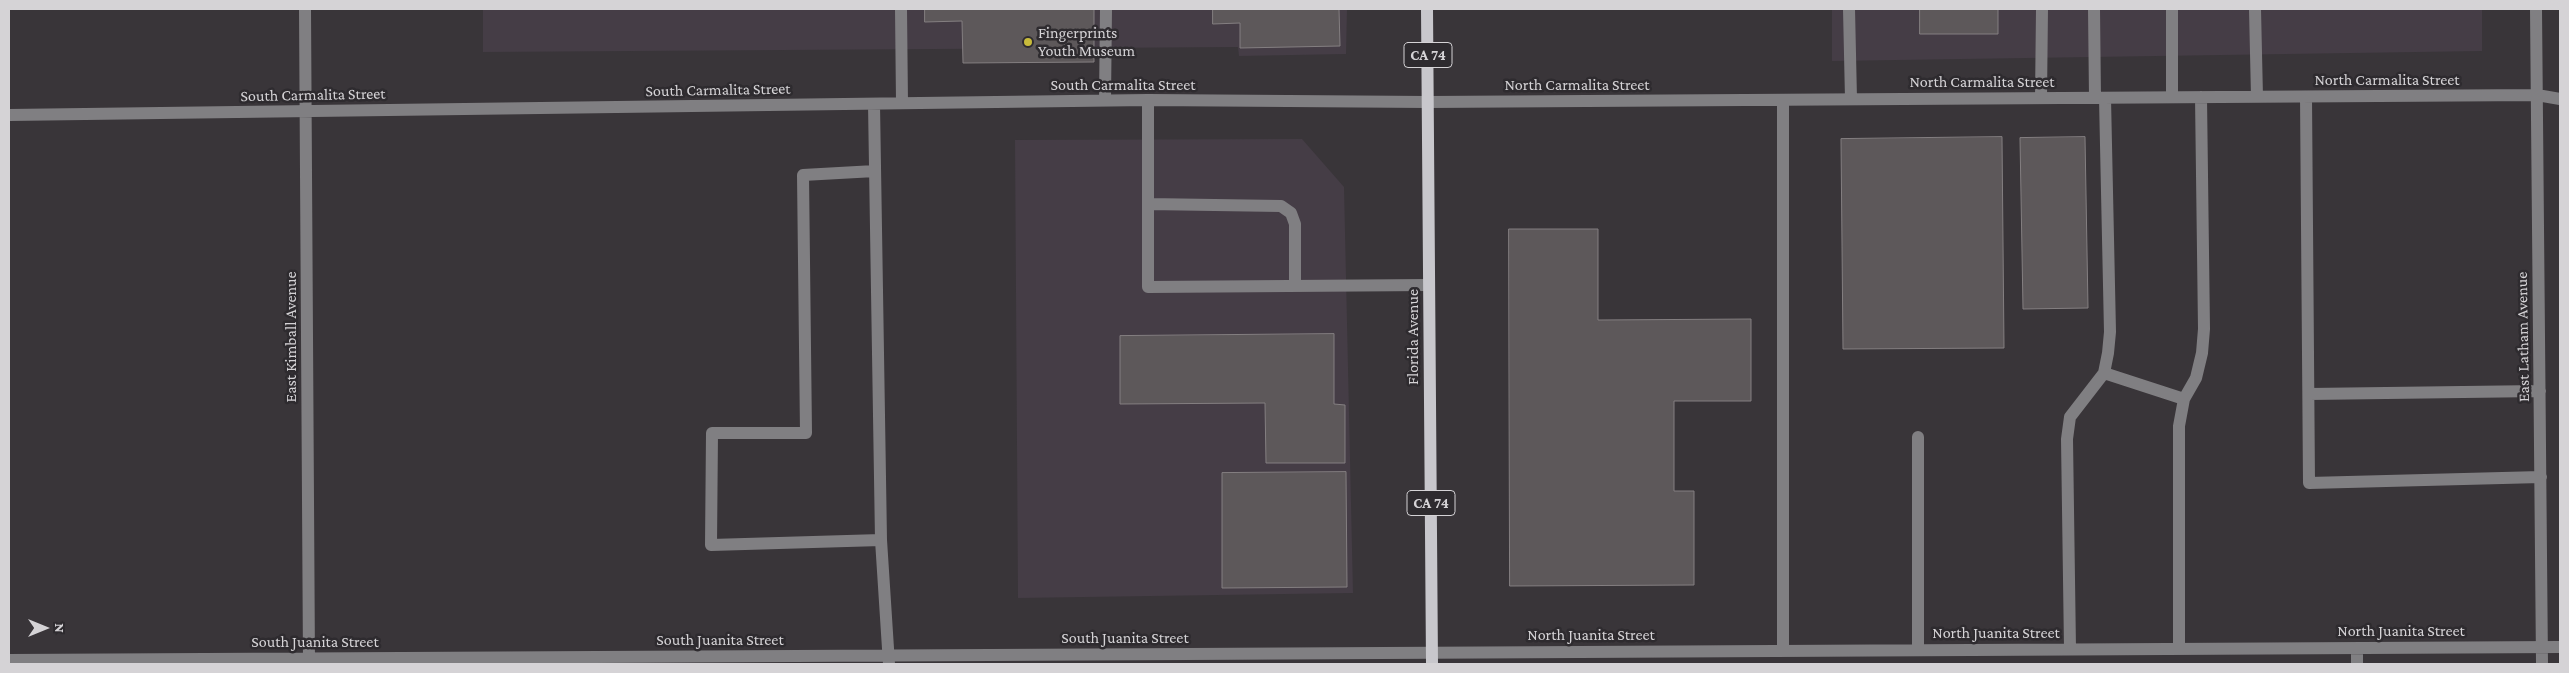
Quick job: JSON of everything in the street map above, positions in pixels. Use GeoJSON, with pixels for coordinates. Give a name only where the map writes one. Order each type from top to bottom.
{"type":"FeatureCollection","features":[{"type":"Feature","properties":{"kind":"main road","name":"Florida Avenue"},"geometry":{"type":"LineString","coordinates":[[1427,9],[1432,658]]}},
{"type":"Feature","properties":{"kind":"street","name":"East Kimball Avenue"},"geometry":{"type":"LineString","coordinates":[[305,9],[309,661]]}},
{"type":"Feature","properties":{"kind":"street"},"geometry":{"type":"LineString","coordinates":[[901,9],[902,104]]}},
{"type":"Feature","properties":{"kind":"street"},"geometry":{"type":"LineString","coordinates":[[1106,9],[1106,100]]}},
{"type":"Feature","properties":{"kind":"street"},"geometry":{"type":"LineString","coordinates":[[1849,9],[1851,99]]}},
{"type":"Feature","properties":{"kind":"street"},"geometry":{"type":"LineString","coordinates":[[2041,98],[2042,9]]}},
{"type":"Feature","properties":{"kind":"street"},"geometry":{"type":"LineString","coordinates":[[2070,649],[2067,439],[2070,416],[2104,373],[2110,332],[2100,98],[2094,9]]}},
{"type":"Feature","properties":{"kind":"street"},"geometry":{"type":"LineString","coordinates":[[2172,9],[2172,97]]}},
{"type":"Feature","properties":{"kind":"street"},"geometry":{"type":"LineString","coordinates":[[2255,9],[2256,97]]}},
{"type":"Feature","properties":{"kind":"street","name":"East Latham Avenue"},"geometry":{"type":"LineString","coordinates":[[2536,9],[2542,664]]}},
{"type":"Feature","properties":{"kind":"street","name":"North Carmalita Street"},"geometry":{"type":"LineString","coordinates":[[1428,102],[2537,95],[2560,98]]}},
{"type":"Feature","properties":{"kind":"street"},"geometry":{"type":"LineString","coordinates":[[2179,649],[2179,426],[2184,399],[2196,378],[2202,354],[2204,329],[2200,97]]}},
{"type":"Feature","properties":{"kind":"street"},"geometry":{"type":"LineString","coordinates":[[2306,97],[2309,483],[2541,478]]}},
{"type":"Feature","properties":{"kind":"street","name":"South Carmalita Street"},"geometry":{"type":"LineString","coordinates":[[9,115],[1106,100],[1428,102]]}},
{"type":"Feature","properties":{"kind":"street"},"geometry":{"type":"LineString","coordinates":[[1148,100],[1148,287],[1429,285]]}},
{"type":"Feature","properties":{"kind":"street"},"geometry":{"type":"LineString","coordinates":[[1783,100],[1783,651]]}},
{"type":"Feature","properties":{"kind":"street"},"geometry":{"type":"LineString","coordinates":[[874,104],[881,540],[888,660]]}},
{"type":"Feature","properties":{"kind":"street"},"geometry":{"type":"LineString","coordinates":[[875,171],[802,175],[806,433],[712,433],[711,545],[881,540]]}},
{"type":"Feature","properties":{"kind":"street"},"geometry":{"type":"LineString","coordinates":[[1148,204],[1281,206],[1291,213],[1295,224],[1295,286]]}},
{"type":"Feature","properties":{"kind":"street"},"geometry":{"type":"LineString","coordinates":[[2104,373],[2184,399]]}},
{"type":"Feature","properties":{"kind":"street"},"geometry":{"type":"LineString","coordinates":[[2309,394],[2540,391]]}},
{"type":"Feature","properties":{"kind":"street"},"geometry":{"type":"LineString","coordinates":[[1918,437],[1918,650]]}},
{"type":"Feature","properties":{"kind":"street","name":"North Juanita Street"},"geometry":{"type":"LineString","coordinates":[[1432,658],[1746,651],[2560,647]]}},
{"type":"Feature","properties":{"kind":"street"},"geometry":{"type":"LineString","coordinates":[[2358,648],[2358,664]]}},
{"type":"Feature","properties":{"kind":"street"},"geometry":{"type":"LineString","coordinates":[[1746,651],[1746,664]]}},
{"type":"Feature","properties":{"kind":"street","name":"South Juanita Street"},"geometry":{"type":"LineString","coordinates":[[9,660],[511,661],[1432,658]]}},
{"type":"Feature","properties":{"kind":"shaded area"},"geometry":{"type":"Polygon","coordinates":[[[483,9],[1347,9],[1346,54],[1239,56],[1238,47],[483,52],[483,9]]]}},
{"type":"Feature","properties":{"kind":"shaded area"},"geometry":{"type":"Polygon","coordinates":[[[1832,9],[2482,9],[2482,51],[1832,61],[1832,9]]]}},
{"type":"Feature","properties":{"kind":"shaded area"},"geometry":{"type":"Polygon","coordinates":[[[1302,139],[1344,187],[1353,593],[1018,598],[1015,140],[1302,139]]]}},
{"type":"Feature","properties":{"kind":"building","name":"Fingerprints Youth Museum"},"geometry":{"type":"Polygon","coordinates":[[[925,9],[1094,9],[1094,62],[963,63],[962,21],[925,22],[925,9]]]}},
{"type":"Feature","properties":{"kind":"building"},"geometry":{"type":"Polygon","coordinates":[[[1213,9],[1339,9],[1340,46],[1240,48],[1240,23],[1213,24],[1213,9]]]}},
{"type":"Feature","properties":{"kind":"building"},"geometry":{"type":"Polygon","coordinates":[[[1920,9],[1998,9],[1998,34],[1920,34],[1920,9]]]}},
{"type":"Feature","properties":{"kind":"building"},"geometry":{"type":"Polygon","coordinates":[[[2002,137],[2004,348],[1843,349],[1841,139],[2002,137]]]}},
{"type":"Feature","properties":{"kind":"building"},"geometry":{"type":"Polygon","coordinates":[[[2085,137],[2088,308],[2023,309],[2020,138],[2085,137]]]}},
{"type":"Feature","properties":{"kind":"building"},"geometry":{"type":"Polygon","coordinates":[[[1509,229],[1598,229],[1598,320],[1751,319],[1751,401],[1674,401],[1674,491],[1694,491],[1694,585],[1510,586],[1509,229]]]}},
{"type":"Feature","properties":{"kind":"building"},"geometry":{"type":"Polygon","coordinates":[[[1334,334],[1334,404],[1345,405],[1345,463],[1266,463],[1265,403],[1120,404],[1120,336],[1334,334]]]}},
{"type":"Feature","properties":{"kind":"building"},"geometry":{"type":"Polygon","coordinates":[[[1346,472],[1347,587],[1222,588],[1222,473],[1346,472]]]}},
{"type":"Feature","properties":{"kind":"place","name":"Fingerprints Youth Museum"},"geometry":{"type":"Point","coordinates":[1028,42]}}]}
